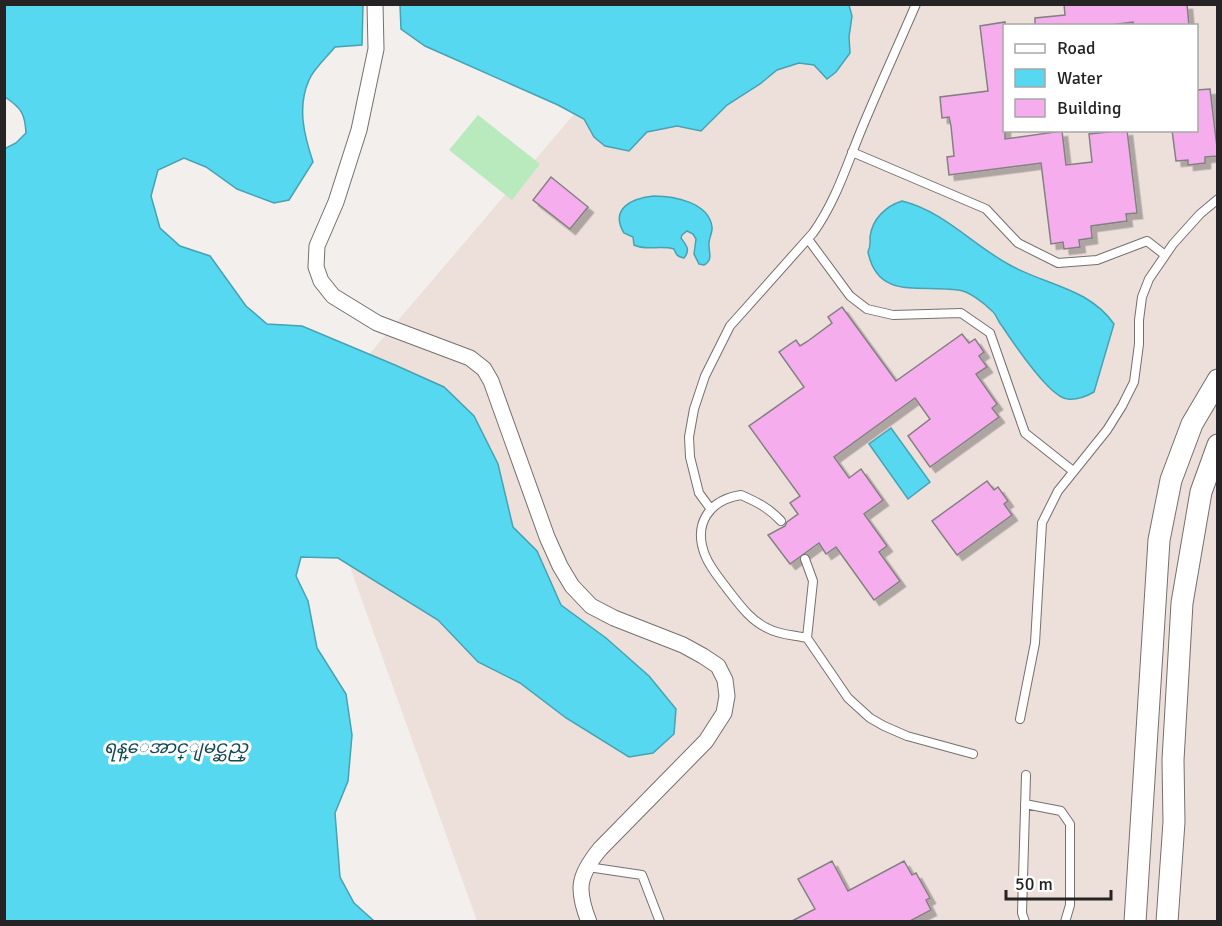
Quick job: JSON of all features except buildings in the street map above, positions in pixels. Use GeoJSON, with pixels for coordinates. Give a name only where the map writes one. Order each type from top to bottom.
{"type":"FeatureCollection","features":[{"type":"Feature","properties":{"kind":"main road"},"geometry":{"type":"LineString","coordinates":[[1135,921],[1159,540],[1171,480],[1192,424],[1218,380]]}},
{"type":"Feature","properties":{"kind":"main road"},"geometry":{"type":"LineString","coordinates":[[1167,921],[1174,822],[1173,760],[1182,603],[1202,492],[1218,445]]}},
{"type":"Feature","properties":{"kind":"street"},"geometry":{"type":"LineString","coordinates":[[375,4],[376,49],[359,130],[336,202],[317,246],[316,267],[321,281],[333,296],[377,323],[459,352],[484,369],[491,381],[547,537],[572,586],[591,606],[614,618],[683,645],[703,656],[718,666],[725,680],[727,696],[724,713],[706,741],[600,849],[586,867],[581,879],[581,901],[589,921]]}},
{"type":"Feature","properties":{"kind":"lane"},"geometry":{"type":"LineString","coordinates":[[710,508],[699,493],[690,457],[689,437],[694,409],[705,376],[730,326],[825,217],[916,4]]}},
{"type":"Feature","properties":{"kind":"lane"},"geometry":{"type":"LineString","coordinates":[[852,152],[986,209],[1018,243],[1058,263],[1097,260],[1147,241],[1165,255]]}},
{"type":"Feature","properties":{"kind":"lane"},"geometry":{"type":"LineString","coordinates":[[1020,719],[1035,643],[1042,523],[1058,491],[1107,430],[1134,382],[1142,297],[1149,279],[1165,255],[1200,214],[1218,200]]}},
{"type":"Feature","properties":{"kind":"lane"},"geometry":{"type":"LineString","coordinates":[[808,239],[850,296],[867,309],[893,315],[961,313],[990,333],[1025,433],[1073,471]]}},
{"type":"Feature","properties":{"kind":"lane"},"geometry":{"type":"LineString","coordinates":[[781,521],[764,506],[741,495],[720,501],[710,508],[703,522],[701,536],[705,555],[745,612],[767,628],[807,638]]}},
{"type":"Feature","properties":{"kind":"lane"},"geometry":{"type":"LineString","coordinates":[[805,560],[813,581],[807,638],[848,698],[870,718],[907,736],[974,754]]}},
{"type":"Feature","properties":{"kind":"lane"},"geometry":{"type":"LineString","coordinates":[[1025,921],[1022,913],[1026,775]]}},
{"type":"Feature","properties":{"kind":"lane"},"geometry":{"type":"LineString","coordinates":[[1025,804],[1061,811],[1070,824],[1070,905],[1065,921]]}},
{"type":"Feature","properties":{"kind":"lane"},"geometry":{"type":"LineString","coordinates":[[586,867],[642,875],[660,921]]}},
{"type":"Feature","properties":{"kind":"shaded area"},"geometry":{"type":"Polygon","coordinates":[[[667,5],[1217,5],[1217,921],[477,921],[302,433],[667,5]]]}},
{"type":"Feature","properties":{"kind":"green space"},"geometry":{"type":"Polygon","coordinates":[[[478,115],[540,164],[512,200],[449,150],[478,115]]]}},
{"type":"Feature","properties":{"kind":"water","name":"ရန္ေအာင္ျမင္ဆည္"},"geometry":{"type":"Polygon","coordinates":[[[5,4],[363,5],[362,45],[335,47],[317,67],[305,90],[303,121],[313,162],[289,200],[274,203],[237,189],[206,167],[184,158],[158,170],[151,196],[160,228],[180,246],[210,256],[246,306],[267,324],[302,326],[395,365],[444,387],[474,416],[498,464],[513,527],[537,551],[561,605],[606,638],[649,676],[676,709],[674,734],[653,753],[629,757],[566,718],[520,683],[478,662],[438,620],[338,558],[301,557],[296,576],[308,601],[317,648],[346,694],[352,735],[348,781],[335,813],[340,877],[354,903],[374,921],[5,921],[4,149],[16,143],[26,133],[25,120],[21,112],[5,97],[5,4]]]}},
{"type":"Feature","properties":{"kind":"water"},"geometry":{"type":"Polygon","coordinates":[[[400,5],[849,5],[852,16],[849,37],[850,53],[836,72],[827,79],[814,65],[799,63],[777,70],[727,105],[701,131],[677,126],[647,132],[629,151],[605,146],[594,137],[584,119],[558,105],[425,46],[401,29],[400,5]]]}},
{"type":"Feature","properties":{"kind":"water"},"geometry":{"type":"Polygon","coordinates":[[[654,196],[671,197],[689,202],[697,206],[709,218],[712,229],[709,243],[710,259],[707,263],[699,264],[694,254],[696,239],[687,231],[681,238],[687,250],[684,258],[680,257],[674,249],[643,248],[634,245],[633,237],[624,233],[619,217],[621,211],[631,202],[654,196]]]}},
{"type":"Feature","properties":{"kind":"water"},"geometry":{"type":"Polygon","coordinates":[[[902,201],[931,212],[1008,264],[1079,294],[1103,312],[1114,324],[1094,392],[1075,399],[1068,399],[1052,390],[1023,356],[994,313],[971,295],[958,290],[903,287],[881,278],[873,267],[868,252],[871,230],[881,214],[902,201]]]}},
{"type":"Feature","properties":{"kind":"water"},"geometry":{"type":"Polygon","coordinates":[[[891,428],[930,482],[908,499],[869,444],[891,428]]]}}]}
